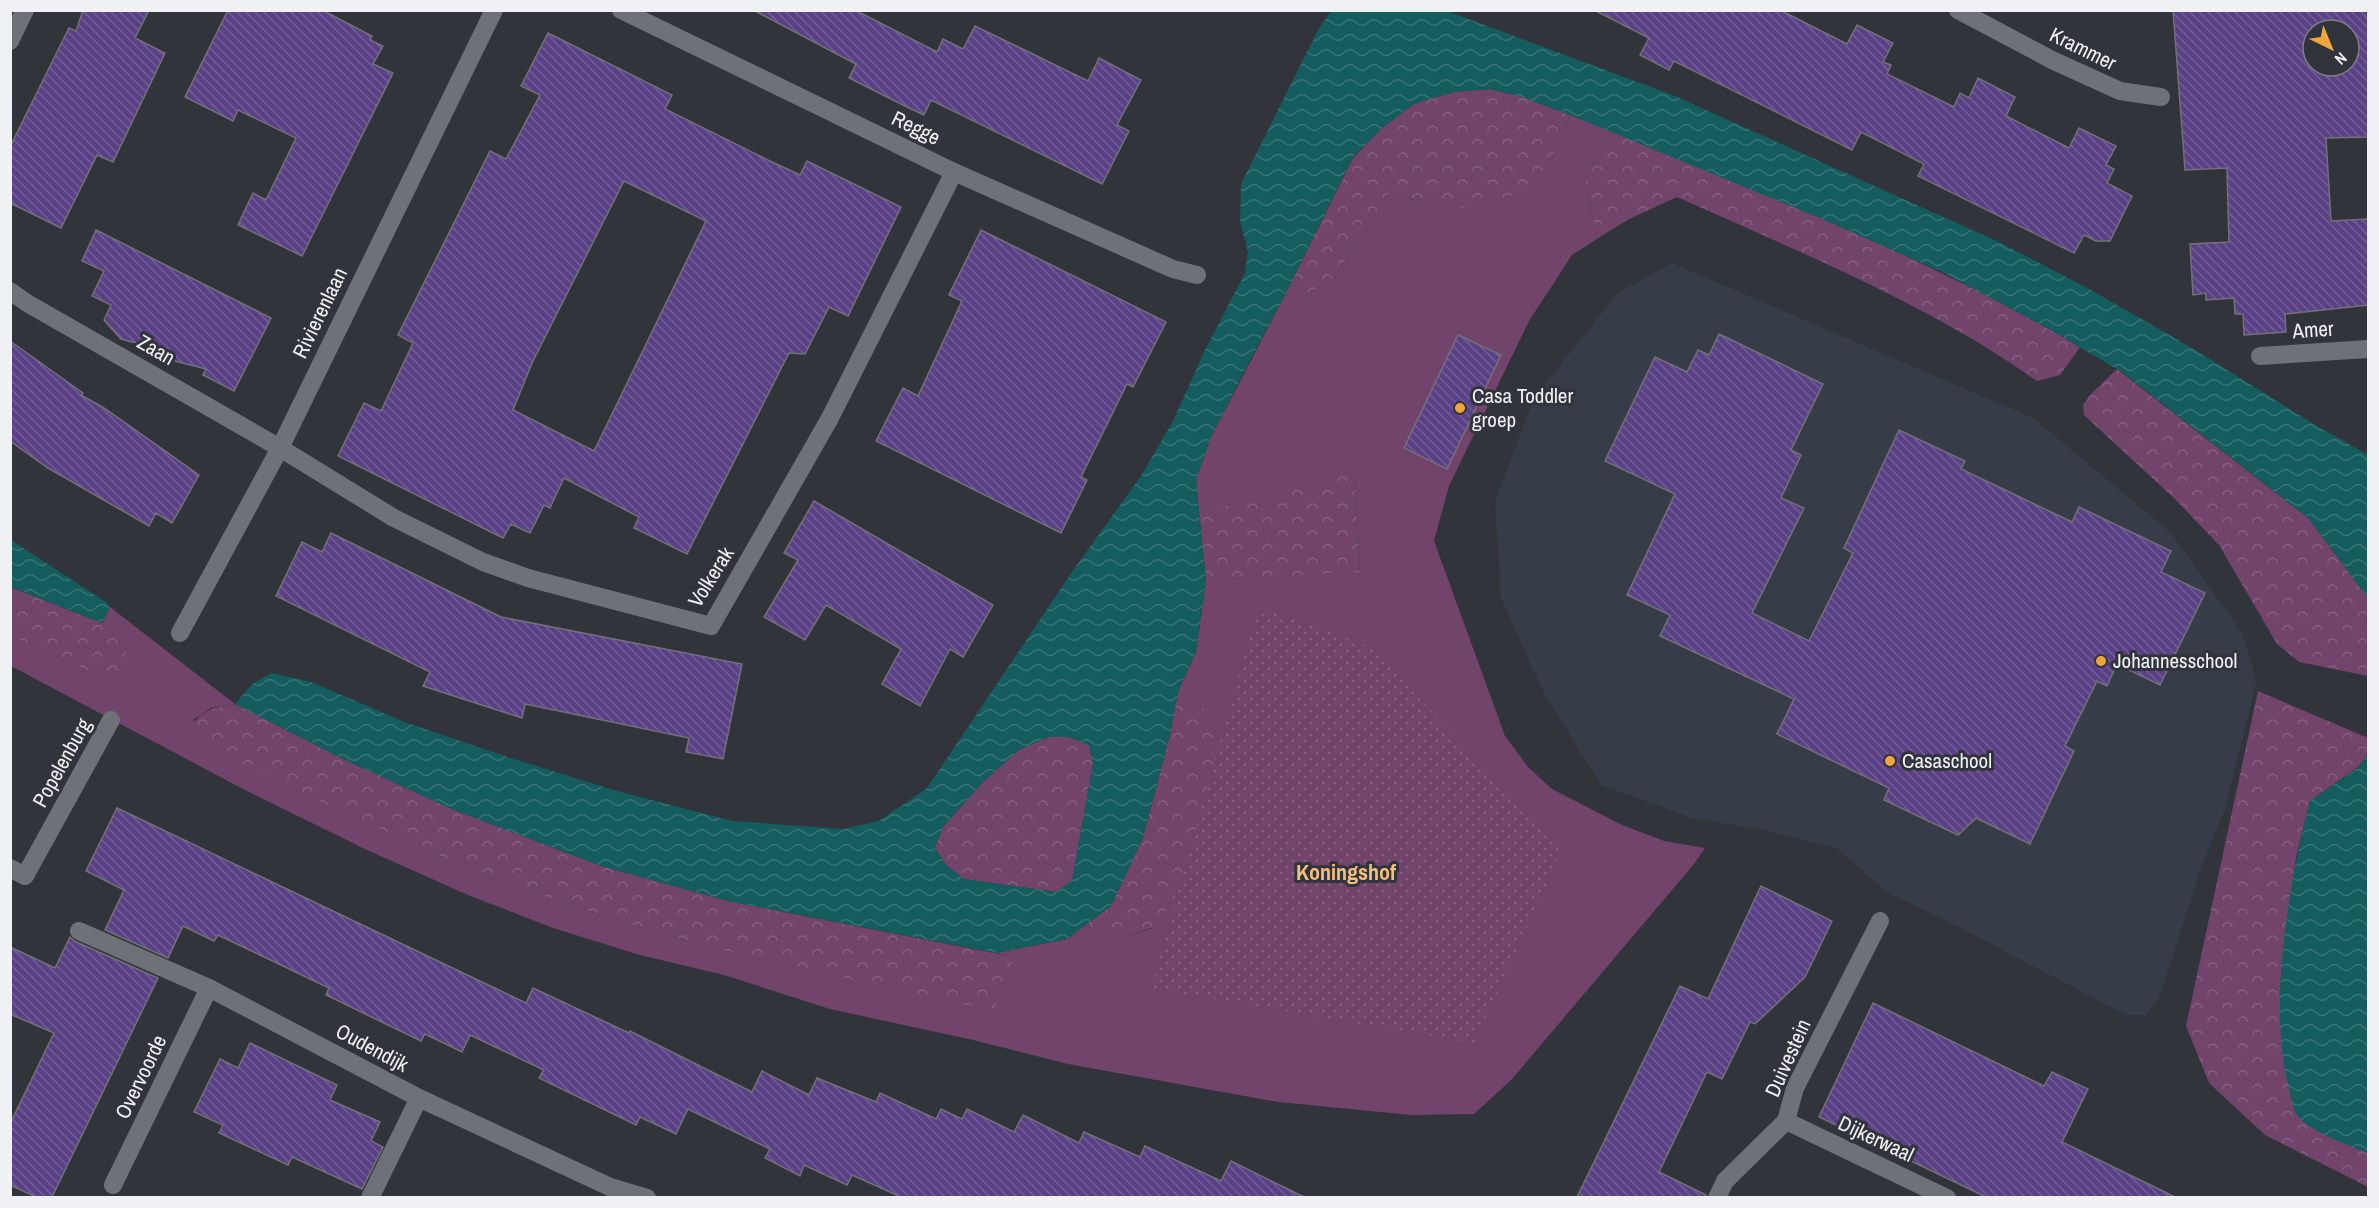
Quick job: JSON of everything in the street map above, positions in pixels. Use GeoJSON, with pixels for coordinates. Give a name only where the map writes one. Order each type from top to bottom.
{"type":"FeatureCollection","features":[{"type":"Feature","properties":{"kind":"street"},"geometry":{"type":"LineString","coordinates":[[10,41],[25,10]]}},
{"type":"Feature","properties":{"kind":"street","name":"Rivierenlaan"},"geometry":{"type":"LineString","coordinates":[[180,633],[280,448],[494,10]]}},
{"type":"Feature","properties":{"kind":"street","name":"Regge"},"geometry":{"type":"LineString","coordinates":[[621,10],[954,172],[1173,269],[1197,275]]}},
{"type":"Feature","properties":{"kind":"street","name":"Krammer"},"geometry":{"type":"LineString","coordinates":[[1958,10],[2052,60],[2120,91],[2161,98]]}},
{"type":"Feature","properties":{"kind":"street","name":"Volkerak"},"geometry":{"type":"LineString","coordinates":[[280,448],[394,518],[483,562],[528,578],[711,626],[830,418],[954,172]]}},
{"type":"Feature","properties":{"kind":"street","name":"Zaan"},"geometry":{"type":"LineString","coordinates":[[10,291],[27,303],[280,448]]}},
{"type":"Feature","properties":{"kind":"street","name":"Amer"},"geometry":{"type":"LineString","coordinates":[[2260,356],[2368,349]]}},
{"type":"Feature","properties":{"kind":"street","name":"Popelenburg"},"geometry":{"type":"LineString","coordinates":[[10,868],[25,876],[111,720]]}},
{"type":"Feature","properties":{"kind":"street","name":"Duivestein"},"geometry":{"type":"LineString","coordinates":[[1717,1197],[1725,1181],[1786,1122],[1795,1088],[1880,921]]}},
{"type":"Feature","properties":{"kind":"street","name":"Oudendijk"},"geometry":{"type":"LineString","coordinates":[[79,931],[209,988],[419,1098],[607,1192],[647,1197]]}},
{"type":"Feature","properties":{"kind":"street","name":"Overvoorde"},"geometry":{"type":"LineString","coordinates":[[113,1185],[209,988]]}},
{"type":"Feature","properties":{"kind":"street"},"geometry":{"type":"LineString","coordinates":[[370,1197],[419,1098]]}},
{"type":"Feature","properties":{"kind":"street","name":"Dijkerwaal"},"geometry":{"type":"LineString","coordinates":[[1786,1122],[1947,1197]]}},
{"type":"Feature","properties":{"kind":"shaded area"},"geometry":{"type":"Polygon","coordinates":[[[1672,263],[2033,418],[2171,533],[2242,633],[2256,683],[2225,809],[2202,866],[2159,998],[2145,1015],[2126,1015],[1961,928],[1887,892],[1838,849],[1761,829],[1695,819],[1601,785],[1544,693],[1501,598],[1495,501],[1534,398],[1618,293],[1672,263]]]}},
{"type":"Feature","properties":{"kind":"green space"},"geometry":{"type":"Polygon","coordinates":[[[1489,89],[1519,96],[1570,115],[1552,159],[1523,191],[1484,208],[1444,207],[1388,194],[1335,277],[1302,298],[1285,295],[1353,158],[1382,128],[1414,104],[1453,92],[1489,89]]]}},
{"type":"Feature","properties":{"kind":"green space"},"geometry":{"type":"Polygon","coordinates":[[[1570,115],[1613,132],[1585,179],[1597,239],[1572,255],[1529,321],[1449,486],[1434,541],[1505,736],[1528,767],[1552,789],[1622,825],[1664,841],[1705,848],[1694,864],[1512,1079],[1474,1114],[1412,1115],[1278,1102],[1068,1064],[973,1040],[830,1009],[724,975],[640,955],[553,928],[468,895],[367,850],[243,789],[11,666],[11,636],[113,682],[127,649],[102,623],[110,607],[235,704],[211,708],[193,720],[422,849],[522,889],[612,919],[708,947],[802,968],[1014,957],[996,953],[1067,939],[1084,926],[1123,937],[1153,928],[1176,896],[1206,709],[1178,692],[1196,652],[1206,580],[1360,571],[1355,474],[1199,512],[1196,480],[1211,437],[1285,295],[1302,298],[1335,277],[1388,194],[1444,207],[1552,159],[1570,115]]]}},
{"type":"Feature","properties":{"kind":"green space"},"geometry":{"type":"Polygon","coordinates":[[[1613,132],[1851,231],[1967,286],[2080,347],[2060,375],[2037,381],[1952,327],[1862,280],[1677,197],[1627,220],[1597,239],[1585,179],[1613,132]]]}},
{"type":"Feature","properties":{"kind":"green space"},"geometry":{"type":"Polygon","coordinates":[[[2117,369],[2308,518],[2368,598],[2368,676],[2299,662],[2277,644],[2219,545],[2175,499],[2084,415],[2083,405],[2117,369]]]}},
{"type":"Feature","properties":{"kind":"green space"},"geometry":{"type":"Polygon","coordinates":[[[1355,473],[1360,572],[1206,580],[1199,512],[1355,473]]]}},
{"type":"Feature","properties":{"kind":"green space"},"geometry":{"type":"Polygon","coordinates":[[[10,587],[102,623],[127,649],[121,674],[112,682],[11,636],[10,587]]]}},
{"type":"Feature","properties":{"kind":"green space"},"geometry":{"type":"Polygon","coordinates":[[[1258,607],[1371,647],[1562,851],[1474,1043],[1151,988],[1258,607]]]}},
{"type":"Feature","properties":{"kind":"green space"},"geometry":{"type":"Polygon","coordinates":[[[2258,691],[2368,738],[2368,754],[2358,767],[2310,801],[2296,857],[2280,985],[2315,1130],[2368,1153],[2368,1187],[2265,1135],[2209,1083],[2186,1026],[2258,691]]]}},
{"type":"Feature","properties":{"kind":"green space"},"geometry":{"type":"Polygon","coordinates":[[[1178,692],[1206,709],[1222,736],[1209,793],[1176,896],[1154,927],[1123,937],[1084,926],[1111,906],[1143,838],[1170,735],[1178,692]]]}},
{"type":"Feature","properties":{"kind":"green space"},"geometry":{"type":"Polygon","coordinates":[[[235,704],[343,759],[454,810],[601,866],[728,901],[1014,957],[993,1011],[708,947],[612,919],[522,889],[422,849],[231,758],[189,733],[196,719],[207,711],[235,704]]]}},
{"type":"Feature","properties":{"kind":"green space"},"geometry":{"type":"Polygon","coordinates":[[[1049,737],[1069,737],[1089,745],[1093,764],[1072,881],[1056,892],[964,879],[946,865],[935,848],[943,827],[983,782],[1019,750],[1049,737]]]}},
{"type":"Feature","properties":{"kind":"water"},"geometry":{"type":"Polygon","coordinates":[[[1332,10],[1447,11],[1675,96],[2001,243],[2091,290],[2197,351],[2315,425],[2368,455],[2368,598],[2308,518],[2122,372],[2047,328],[1942,272],[1822,219],[1570,115],[1519,96],[1489,89],[1453,92],[1414,104],[1382,128],[1353,157],[1211,437],[1196,480],[1206,580],[1196,652],[1178,692],[1170,735],[1143,838],[1111,906],[1067,939],[996,953],[728,901],[601,866],[454,810],[343,759],[235,704],[252,684],[272,673],[311,682],[407,723],[511,758],[617,791],[732,821],[843,829],[879,821],[927,788],[1074,569],[1141,476],[1173,421],[1205,350],[1245,273],[1248,252],[1240,221],[1241,184],[1319,28],[1332,10]],[[1049,737],[1019,750],[983,782],[943,827],[935,848],[946,865],[964,879],[1056,892],[1072,881],[1093,764],[1089,745],[1069,737],[1049,737]]]}},
{"type":"Feature","properties":{"kind":"water"},"geometry":{"type":"Polygon","coordinates":[[[11,540],[106,602],[110,607],[102,623],[11,587],[11,540]]]}},
{"type":"Feature","properties":{"kind":"water"},"geometry":{"type":"Polygon","coordinates":[[[2368,754],[2368,1153],[2320,1132],[2297,1115],[2292,1102],[2283,1056],[2280,983],[2288,906],[2310,801],[2358,768],[2368,754]]]}},
{"type":"Feature","properties":{"kind":"building"},"geometry":{"type":"Polygon","coordinates":[[[83,10],[149,10],[135,38],[165,53],[113,162],[97,155],[61,228],[10,203],[10,147],[69,28],[76,31],[83,10]]]}},
{"type":"Feature","properties":{"kind":"building"},"geometry":{"type":"Polygon","coordinates":[[[228,10],[322,10],[372,36],[370,40],[383,46],[373,64],[393,73],[302,256],[238,225],[253,193],[266,200],[296,138],[238,110],[233,121],[185,97],[228,10]]]}},
{"type":"Feature","properties":{"kind":"building"},"geometry":{"type":"Polygon","coordinates":[[[753,10],[855,10],[937,52],[943,39],[963,49],[975,26],[1088,81],[1099,58],[1141,80],[1117,125],[1129,131],[1102,184],[931,100],[924,115],[909,108],[849,78],[856,64],[753,10]]]}},
{"type":"Feature","properties":{"kind":"building"},"geometry":{"type":"Polygon","coordinates":[[[1594,10],[1780,10],[1847,44],[1857,25],[1893,43],[1883,62],[1891,65],[1887,74],[1954,107],[1960,93],[1969,98],[1978,78],[2015,97],[2006,116],[2069,148],[2079,128],[2116,146],[2106,165],[2114,169],[2107,183],[2132,196],[2110,241],[2096,241],[2084,235],[2074,253],[1918,176],[1924,164],[1861,132],[1852,150],[1674,61],[1669,70],[1640,55],[1649,38],[1594,10]]]}},
{"type":"Feature","properties":{"kind":"building"},"geometry":{"type":"Polygon","coordinates":[[[2173,10],[2368,10],[2368,137],[2326,138],[2331,221],[2368,219],[2368,305],[2285,314],[2286,332],[2244,335],[2243,314],[2235,314],[2234,298],[2206,300],[2206,293],[2193,295],[2190,244],[2229,242],[2227,168],[2185,170],[2173,10]]]}},
{"type":"Feature","properties":{"kind":"building"},"geometry":{"type":"Polygon","coordinates":[[[548,33],[672,95],[665,109],[770,161],[800,175],[807,161],[901,207],[848,316],[829,307],[805,354],[789,353],[687,554],[634,528],[639,517],[564,478],[550,508],[544,505],[530,533],[511,524],[503,538],[338,456],[364,403],[381,411],[413,343],[398,335],[490,151],[506,159],[540,95],[521,86],[548,33]],[[624,181],[532,363],[513,410],[594,451],[706,221],[624,181]]]}},
{"type":"Feature","properties":{"kind":"building"},"geometry":{"type":"Polygon","coordinates":[[[96,230],[271,318],[234,391],[203,375],[206,369],[175,361],[143,345],[121,339],[104,320],[111,305],[92,296],[104,271],[82,261],[96,230]]]}},
{"type":"Feature","properties":{"kind":"building"},"geometry":{"type":"Polygon","coordinates":[[[981,230],[1166,322],[1133,387],[1127,384],[1081,477],[1087,480],[1061,533],[876,441],[903,388],[918,396],[962,301],[949,295],[981,230]]]}},
{"type":"Feature","properties":{"kind":"building"},"geometry":{"type":"Polygon","coordinates":[[[1719,334],[1823,384],[1791,450],[1801,455],[1781,498],[1804,508],[1752,613],[1809,641],[1853,553],[1844,548],[1899,430],[1965,461],[1961,469],[2072,522],[2079,507],[2171,551],[2161,572],[2205,593],[2160,685],[2117,664],[2107,686],[2097,681],[2065,746],[2074,751],[2030,844],[1976,818],[1958,835],[1884,800],[1889,788],[1777,734],[1794,699],[1660,636],[1670,615],[1627,595],[1675,494],[1605,461],[1655,357],[1687,372],[1698,350],[1709,355],[1719,334]]]}},
{"type":"Feature","properties":{"kind":"building"},"geometry":{"type":"Polygon","coordinates":[[[1458,335],[1501,355],[1447,469],[1404,448],[1458,335]]]}},
{"type":"Feature","properties":{"kind":"building"},"geometry":{"type":"Polygon","coordinates":[[[10,341],[83,393],[81,395],[104,408],[199,475],[172,523],[156,513],[149,526],[48,468],[10,441],[10,341]]]}},
{"type":"Feature","properties":{"kind":"building"},"geometry":{"type":"Polygon","coordinates":[[[814,501],[993,605],[963,657],[950,649],[920,706],[882,684],[901,649],[826,605],[805,640],[764,617],[798,560],[784,553],[814,501]]]}},
{"type":"Feature","properties":{"kind":"building"},"geometry":{"type":"Polygon","coordinates":[[[331,533],[501,617],[742,664],[723,759],[686,752],[689,738],[525,704],[522,718],[423,686],[430,672],[276,596],[302,542],[322,552],[331,533]]]}},
{"type":"Feature","properties":{"kind":"building"},"geometry":{"type":"Polygon","coordinates":[[[117,808],[526,1003],[533,988],[629,1033],[630,1031],[752,1092],[762,1071],[809,1095],[817,1078],[876,1102],[880,1093],[936,1119],[941,1109],[962,1119],[967,1109],[1014,1132],[1023,1115],[1079,1143],[1084,1132],[1140,1157],[1145,1146],[1221,1181],[1231,1161],[1304,1197],[901,1197],[852,1175],[847,1185],[804,1165],[800,1176],[765,1158],[770,1149],[688,1109],[676,1134],[640,1117],[636,1125],[539,1078],[544,1070],[470,1035],[462,1052],[425,1034],[421,1041],[326,995],[329,988],[218,935],[214,941],[183,926],[168,958],[105,930],[124,890],[86,871],[117,808]]]}},
{"type":"Feature","properties":{"kind":"building"},"geometry":{"type":"Polygon","coordinates":[[[1761,886],[1832,921],[1805,977],[1755,1024],[1750,1022],[1722,1079],[1707,1072],[1659,1172],[1706,1197],[1577,1197],[1680,986],[1708,999],[1761,886]]]}},
{"type":"Feature","properties":{"kind":"building"},"geometry":{"type":"Polygon","coordinates":[[[70,937],[74,941],[158,978],[52,1197],[36,1197],[10,1185],[10,1124],[54,1033],[10,1014],[10,947],[55,968],[70,937]]]}},
{"type":"Feature","properties":{"kind":"building"},"geometry":{"type":"Polygon","coordinates":[[[1873,1003],[2044,1086],[2052,1072],[2088,1089],[2062,1142],[2175,1197],[1986,1197],[1819,1117],[1873,1003]]]}},
{"type":"Feature","properties":{"kind":"building"},"geometry":{"type":"Polygon","coordinates":[[[250,1043],[337,1085],[330,1100],[380,1122],[371,1141],[383,1147],[362,1189],[292,1157],[288,1165],[219,1133],[223,1125],[194,1112],[220,1059],[238,1068],[250,1043]]]}},
{"type":"Feature","properties":{"kind":"place","name":"Casa Toddler groep"},"geometry":{"type":"Point","coordinates":[1460,408]}},
{"type":"Feature","properties":{"kind":"place","name":"Johannesschool"},"geometry":{"type":"Point","coordinates":[2101,661]}},
{"type":"Feature","properties":{"kind":"place","name":"Casaschool"},"geometry":{"type":"Point","coordinates":[1890,761]}},
{"type":"Feature","properties":{"kind":"district","name":"Koningshof"},"geometry":{"type":"Point","coordinates":[1346,872]}}]}
